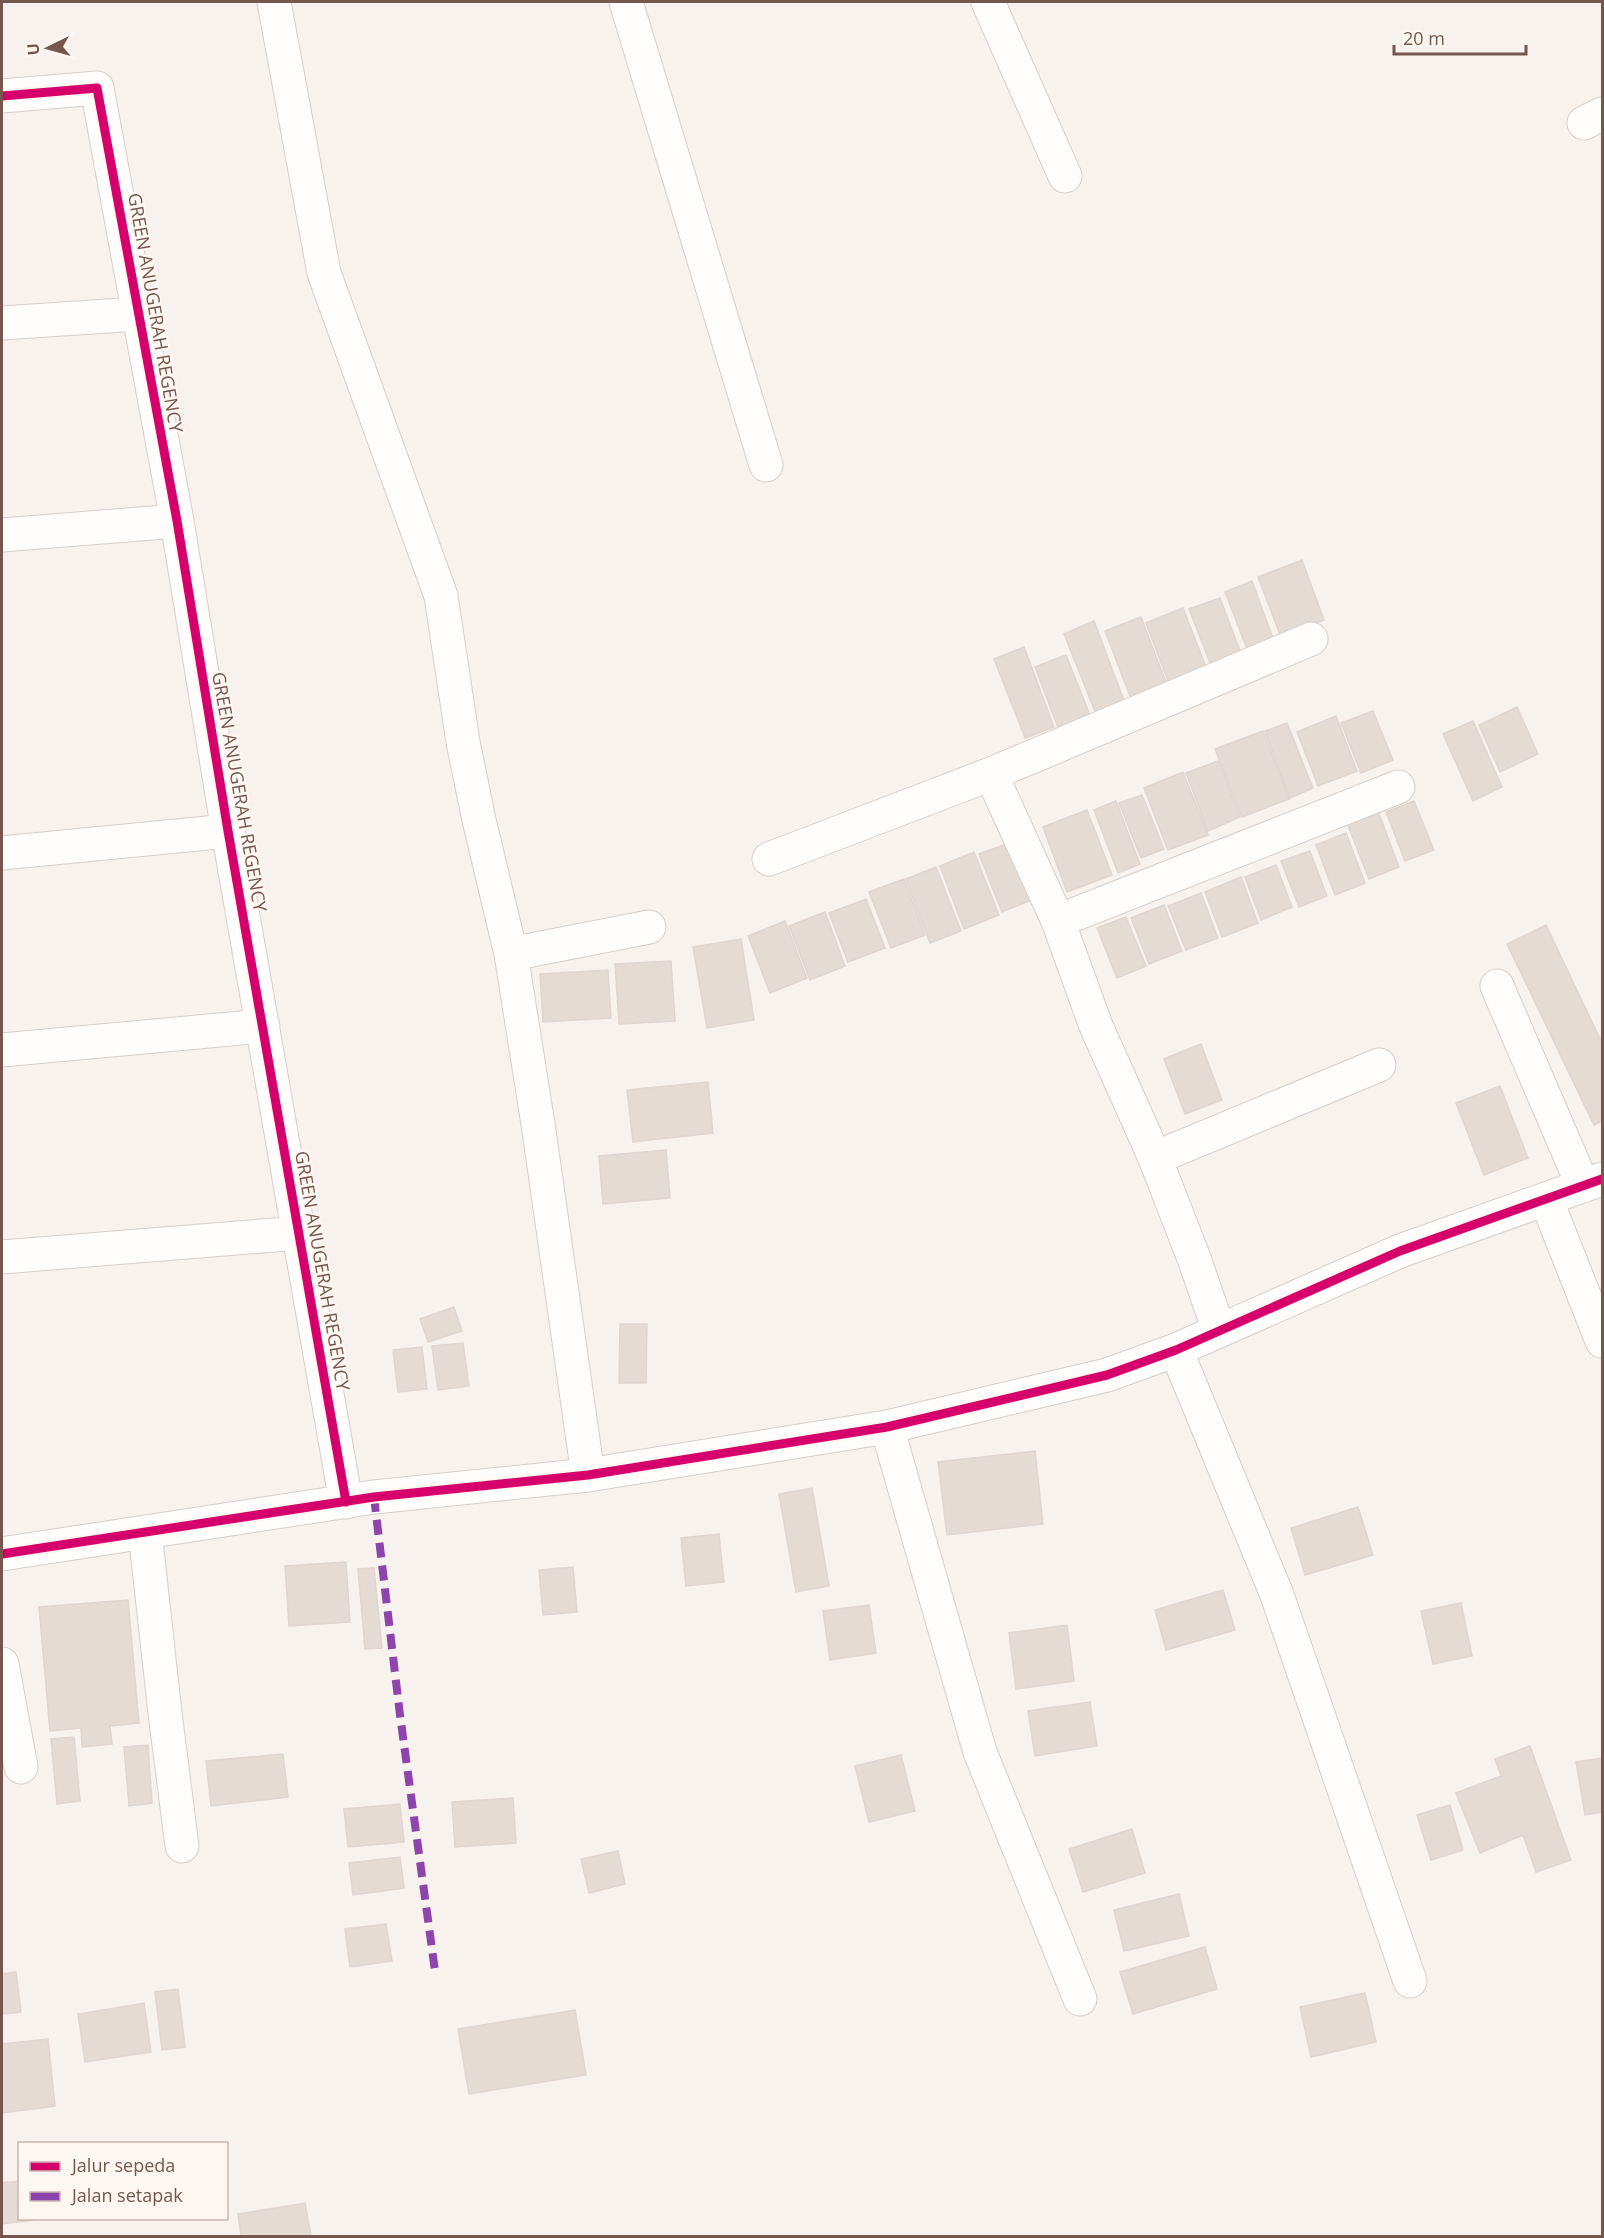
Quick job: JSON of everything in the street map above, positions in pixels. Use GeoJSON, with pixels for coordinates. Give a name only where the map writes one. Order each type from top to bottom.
{"type":"FeatureCollection","features":[{"type":"Feature","properties":{"kind":"street"},"geometry":{"type":"LineString","coordinates":[[274,2],[324,273],[441,596],[465,753],[511,954],[538,1124],[588,1474]]}},
{"type":"Feature","properties":{"kind":"street"},"geometry":{"type":"LineString","coordinates":[[626,2],[766,465]]}},
{"type":"Feature","properties":{"kind":"street"},"geometry":{"type":"LineString","coordinates":[[988,2],[1065,176]]}},
{"type":"Feature","properties":{"kind":"street","name":"GREEN ANUGERAH REGENCY"},"geometry":{"type":"LineString","coordinates":[[2,96],[98,88],[177,521],[228,831],[346,1502]]}},
{"type":"Feature","properties":{"kind":"street"},"geometry":{"type":"LineString","coordinates":[[2,323],[138,314]]}},
{"type":"Feature","properties":{"kind":"street"},"geometry":{"type":"LineString","coordinates":[[2,535],[177,521]]}},
{"type":"Feature","properties":{"kind":"street"},"geometry":{"type":"LineString","coordinates":[[769,859],[991,774],[1311,639]]}},
{"type":"Feature","properties":{"kind":"street"},"geometry":{"type":"LineString","coordinates":[[991,774],[1058,921],[1096,1026],[1155,1158],[1219,1331]]}},
{"type":"Feature","properties":{"kind":"street"},"geometry":{"type":"LineString","coordinates":[[1058,921],[1398,787]]}},
{"type":"Feature","properties":{"kind":"street"},"geometry":{"type":"LineString","coordinates":[[2,853],[228,831]]}},
{"type":"Feature","properties":{"kind":"street"},"geometry":{"type":"LineString","coordinates":[[511,954],[650,927]]}},
{"type":"Feature","properties":{"kind":"street"},"geometry":{"type":"LineString","coordinates":[[2,1554],[346,1502],[471,1485],[588,1474],[886,1427],[1107,1375],[1176,1350],[1400,1251],[1592,1182],[1497,986]]}},
{"type":"Feature","properties":{"kind":"street"},"geometry":{"type":"LineString","coordinates":[[2,1050],[263,1026]]}},
{"type":"Feature","properties":{"kind":"street"},"geometry":{"type":"LineString","coordinates":[[1155,1158],[1379,1065]]}},
{"type":"Feature","properties":{"kind":"street"},"geometry":{"type":"LineString","coordinates":[[1546,1199],[1602,1341]]}},
{"type":"Feature","properties":{"kind":"street"},"geometry":{"type":"LineString","coordinates":[[2,1257],[299,1233]]}},
{"type":"Feature","properties":{"kind":"street"},"geometry":{"type":"LineString","coordinates":[[1176,1350],[1277,1595],[1410,1981]]}},
{"type":"Feature","properties":{"kind":"street"},"geometry":{"type":"LineString","coordinates":[[886,1427],[980,1752],[1080,1999]]}},
{"type":"Feature","properties":{"kind":"street"},"geometry":{"type":"LineString","coordinates":[[145,1532],[182,1846]]}},
{"type":"Feature","properties":{"kind":"street"},"geometry":{"type":"LineString","coordinates":[[2,1664],[21,1767]]}},
{"type":"Feature","properties":{"kind":"building"},"geometry":{"type":"Polygon","coordinates":[[[1302,560],[1324,620],[1281,637],[1258,577],[1302,560]]]}},
{"type":"Feature","properties":{"kind":"building"},"geometry":{"type":"Polygon","coordinates":[[[1252,581],[1275,644],[1249,654],[1225,592],[1252,581]]]}},
{"type":"Feature","properties":{"kind":"building"},"geometry":{"type":"Polygon","coordinates":[[[1220,598],[1242,656],[1212,668],[1189,609],[1220,598]]]}},
{"type":"Feature","properties":{"kind":"building"},"geometry":{"type":"Polygon","coordinates":[[[1183,608],[1209,675],[1171,689],[1146,623],[1183,608]]]}},
{"type":"Feature","properties":{"kind":"building"},"geometry":{"type":"Polygon","coordinates":[[[1141,617],[1169,690],[1133,704],[1105,631],[1141,617]]]}},
{"type":"Feature","properties":{"kind":"building"},"geometry":{"type":"Polygon","coordinates":[[[1094,621],[1125,703],[1096,714],[1064,634],[1094,621]]]}},
{"type":"Feature","properties":{"kind":"building"},"geometry":{"type":"Polygon","coordinates":[[[1024,647],[1054,727],[1025,738],[994,659],[1024,647]]]}},
{"type":"Feature","properties":{"kind":"building"},"geometry":{"type":"Polygon","coordinates":[[[1066,655],[1094,725],[1062,738],[1035,667],[1066,655]]]}},
{"type":"Feature","properties":{"kind":"building"},"geometry":{"type":"Polygon","coordinates":[[[1517,707],[1538,754],[1500,772],[1479,725],[1517,707]]]}},
{"type":"Feature","properties":{"kind":"building"},"geometry":{"type":"Polygon","coordinates":[[[1373,711],[1393,760],[1361,773],[1341,723],[1373,711]]]}},
{"type":"Feature","properties":{"kind":"building"},"geometry":{"type":"Polygon","coordinates":[[[1336,716],[1357,771],[1318,786],[1297,732],[1336,716]]]}},
{"type":"Feature","properties":{"kind":"building"},"geometry":{"type":"Polygon","coordinates":[[[1473,721],[1502,787],[1473,801],[1443,734],[1473,721]]]}},
{"type":"Feature","properties":{"kind":"building"},"geometry":{"type":"Polygon","coordinates":[[[1287,723],[1313,788],[1290,798],[1265,731],[1287,723]]]}},
{"type":"Feature","properties":{"kind":"building"},"geometry":{"type":"Polygon","coordinates":[[[1263,731],[1289,799],[1242,817],[1215,749],[1263,731]]]}},
{"type":"Feature","properties":{"kind":"building"},"geometry":{"type":"Polygon","coordinates":[[[1218,761],[1240,817],[1208,831],[1186,773],[1218,761]]]}},
{"type":"Feature","properties":{"kind":"building"},"geometry":{"type":"Polygon","coordinates":[[[1183,772],[1208,835],[1168,850],[1144,788],[1183,772]]]}},
{"type":"Feature","properties":{"kind":"building"},"geometry":{"type":"Polygon","coordinates":[[[1142,795],[1164,849],[1141,858],[1119,803],[1142,795]]]}},
{"type":"Feature","properties":{"kind":"building"},"geometry":{"type":"Polygon","coordinates":[[[1116,801],[1140,864],[1118,873],[1094,810],[1116,801]]]}},
{"type":"Feature","properties":{"kind":"building"},"geometry":{"type":"Polygon","coordinates":[[[1414,801],[1434,850],[1405,861],[1386,812],[1414,801]]]}},
{"type":"Feature","properties":{"kind":"building"},"geometry":{"type":"Polygon","coordinates":[[[1087,810],[1112,875],[1067,892],[1043,827],[1087,810]]]}},
{"type":"Feature","properties":{"kind":"building"},"geometry":{"type":"Polygon","coordinates":[[[1378,811],[1399,867],[1369,879],[1347,823],[1378,811]]]}},
{"type":"Feature","properties":{"kind":"building"},"geometry":{"type":"Polygon","coordinates":[[[1346,833],[1365,883],[1335,895],[1316,845],[1346,833]]]}},
{"type":"Feature","properties":{"kind":"building"},"geometry":{"type":"Polygon","coordinates":[[[1012,842],[1034,899],[1002,912],[979,854],[1012,842]]]}},
{"type":"Feature","properties":{"kind":"building"},"geometry":{"type":"Polygon","coordinates":[[[1310,851],[1327,896],[1299,907],[1281,861],[1310,851]]]}},
{"type":"Feature","properties":{"kind":"building"},"geometry":{"type":"Polygon","coordinates":[[[974,852],[999,915],[964,929],[940,866],[974,852]]]}},
{"type":"Feature","properties":{"kind":"building"},"geometry":{"type":"Polygon","coordinates":[[[1276,865],[1292,907],[1261,920],[1245,877],[1276,865]]]}},
{"type":"Feature","properties":{"kind":"building"},"geometry":{"type":"Polygon","coordinates":[[[936,867],[961,931],[930,943],[906,879],[936,867]]]}},
{"type":"Feature","properties":{"kind":"building"},"geometry":{"type":"Polygon","coordinates":[[[1241,877],[1258,923],[1222,937],[1205,892],[1241,877]]]}},
{"type":"Feature","properties":{"kind":"building"},"geometry":{"type":"Polygon","coordinates":[[[904,879],[925,935],[891,948],[869,892],[904,879]]]}},
{"type":"Feature","properties":{"kind":"building"},"geometry":{"type":"Polygon","coordinates":[[[1201,893],[1218,938],[1186,950],[1168,906],[1201,893]]]}},
{"type":"Feature","properties":{"kind":"building"},"geometry":{"type":"Polygon","coordinates":[[[866,899],[885,948],[848,962],[829,913],[866,899]]]}},
{"type":"Feature","properties":{"kind":"building"},"geometry":{"type":"Polygon","coordinates":[[[1164,905],[1182,951],[1149,964],[1131,918],[1164,905]]]}},
{"type":"Feature","properties":{"kind":"building"},"geometry":{"type":"Polygon","coordinates":[[[825,912],[845,966],[810,980],[789,926],[825,912]]]}},
{"type":"Feature","properties":{"kind":"building"},"geometry":{"type":"Polygon","coordinates":[[[1126,917],[1146,966],[1117,978],[1097,928],[1126,917]]]}},
{"type":"Feature","properties":{"kind":"building"},"geometry":{"type":"Polygon","coordinates":[[[785,921],[807,978],[770,993],[748,936],[785,921]]]}},
{"type":"Feature","properties":{"kind":"building"},"geometry":{"type":"Polygon","coordinates":[[[1546,925],[1602,1043],[1602,1121],[1594,1125],[1507,944],[1546,925]]]}},
{"type":"Feature","properties":{"kind":"building"},"geometry":{"type":"Polygon","coordinates":[[[741,939],[754,1020],[707,1028],[693,947],[741,939]]]}},
{"type":"Feature","properties":{"kind":"building"},"geometry":{"type":"Polygon","coordinates":[[[671,961],[675,1021],[619,1024],[615,964],[671,961]]]}},
{"type":"Feature","properties":{"kind":"building"},"geometry":{"type":"Polygon","coordinates":[[[608,970],[611,1018],[543,1022],[540,974],[608,970]]]}},
{"type":"Feature","properties":{"kind":"building"},"geometry":{"type":"Polygon","coordinates":[[[1201,1044],[1222,1100],[1185,1114],[1164,1059],[1201,1044]]]}},
{"type":"Feature","properties":{"kind":"building"},"geometry":{"type":"Polygon","coordinates":[[[708,1082],[713,1133],[633,1142],[627,1090],[708,1082]]]}},
{"type":"Feature","properties":{"kind":"building"},"geometry":{"type":"Polygon","coordinates":[[[1500,1086],[1528,1158],[1484,1175],[1456,1103],[1500,1086]]]}},
{"type":"Feature","properties":{"kind":"building"},"geometry":{"type":"Polygon","coordinates":[[[666,1150],[670,1198],[603,1204],[599,1156],[666,1150]]]}},
{"type":"Feature","properties":{"kind":"building"},"geometry":{"type":"Polygon","coordinates":[[[454,1307],[462,1331],[428,1342],[420,1319],[454,1307]]]}},
{"type":"Feature","properties":{"kind":"building"},"geometry":{"type":"Polygon","coordinates":[[[620,1324],[647,1324],[646,1383],[619,1383],[620,1324]]]}},
{"type":"Feature","properties":{"kind":"building"},"geometry":{"type":"Polygon","coordinates":[[[463,1343],[469,1386],[438,1390],[432,1346],[463,1343]]]}},
{"type":"Feature","properties":{"kind":"building"},"geometry":{"type":"Polygon","coordinates":[[[422,1347],[427,1389],[398,1392],[393,1350],[422,1347]]]}},
{"type":"Feature","properties":{"kind":"building"},"geometry":{"type":"Polygon","coordinates":[[[1035,1451],[1043,1524],[947,1535],[938,1462],[1035,1451]]]}},
{"type":"Feature","properties":{"kind":"building"},"geometry":{"type":"Polygon","coordinates":[[[812,1488],[829,1586],[796,1592],[779,1494],[812,1488]]]}},
{"type":"Feature","properties":{"kind":"building"},"geometry":{"type":"Polygon","coordinates":[[[1358,1507],[1373,1555],[1305,1575],[1291,1528],[1358,1507]]]}},
{"type":"Feature","properties":{"kind":"building"},"geometry":{"type":"Polygon","coordinates":[[[719,1534],[724,1582],[686,1586],[681,1538],[719,1534]]]}},
{"type":"Feature","properties":{"kind":"building"},"geometry":{"type":"Polygon","coordinates":[[[346,1562],[350,1622],[289,1626],[285,1566],[346,1562]]]}},
{"type":"Feature","properties":{"kind":"building"},"geometry":{"type":"Polygon","coordinates":[[[573,1567],[577,1612],[543,1615],[539,1570],[573,1567]]]}},
{"type":"Feature","properties":{"kind":"building"},"geometry":{"type":"Polygon","coordinates":[[[374,1568],[382,1648],[365,1649],[358,1569],[374,1568]]]}},
{"type":"Feature","properties":{"kind":"building"},"geometry":{"type":"Polygon","coordinates":[[[1223,1590],[1235,1630],[1166,1650],[1155,1610],[1223,1590]]]}},
{"type":"Feature","properties":{"kind":"building"},"geometry":{"type":"Polygon","coordinates":[[[128,1600],[139,1723],[110,1726],[112,1744],[82,1747],[81,1728],[50,1731],[39,1607],[128,1600]]]}},
{"type":"Feature","properties":{"kind":"building"},"geometry":{"type":"Polygon","coordinates":[[[1461,1603],[1472,1656],[1433,1664],[1421,1611],[1461,1603]]]}},
{"type":"Feature","properties":{"kind":"building"},"geometry":{"type":"Polygon","coordinates":[[[869,1605],[876,1653],[830,1660],[823,1611],[869,1605]]]}},
{"type":"Feature","properties":{"kind":"building"},"geometry":{"type":"Polygon","coordinates":[[[1067,1625],[1074,1681],[1016,1689],[1009,1633],[1067,1625]]]}},
{"type":"Feature","properties":{"kind":"building"},"geometry":{"type":"Polygon","coordinates":[[[1090,1702],[1097,1746],[1035,1756],[1028,1711],[1090,1702]]]}},
{"type":"Feature","properties":{"kind":"building"},"geometry":{"type":"Polygon","coordinates":[[[74,1737],[80,1801],[57,1804],[51,1739],[74,1737]]]}},
{"type":"Feature","properties":{"kind":"building"},"geometry":{"type":"Polygon","coordinates":[[[148,1745],[152,1803],[129,1806],[124,1747],[148,1745]]]}},
{"type":"Feature","properties":{"kind":"building"},"geometry":{"type":"Polygon","coordinates":[[[1530,1746],[1571,1860],[1536,1872],[1523,1835],[1480,1853],[1456,1793],[1501,1776],[1495,1759],[1530,1746]]]}},
{"type":"Feature","properties":{"kind":"building"},"geometry":{"type":"Polygon","coordinates":[[[283,1754],[288,1797],[211,1806],[206,1761],[283,1754]]]}},
{"type":"Feature","properties":{"kind":"building"},"geometry":{"type":"Polygon","coordinates":[[[901,1755],[915,1811],[869,1822],[855,1766],[901,1755]]]}},
{"type":"Feature","properties":{"kind":"building"},"geometry":{"type":"Polygon","coordinates":[[[1602,1758],[1602,1812],[1585,1815],[1576,1762],[1602,1758]]]}},
{"type":"Feature","properties":{"kind":"building"},"geometry":{"type":"Polygon","coordinates":[[[513,1798],[516,1843],[455,1847],[452,1802],[513,1798]]]}},
{"type":"Feature","properties":{"kind":"building"},"geometry":{"type":"Polygon","coordinates":[[[400,1804],[404,1842],[348,1847],[344,1809],[400,1804]]]}},
{"type":"Feature","properties":{"kind":"building"},"geometry":{"type":"Polygon","coordinates":[[[1450,1805],[1463,1850],[1431,1860],[1417,1815],[1450,1805]]]}},
{"type":"Feature","properties":{"kind":"building"},"geometry":{"type":"Polygon","coordinates":[[[1132,1829],[1145,1873],[1083,1892],[1069,1849],[1132,1829]]]}},
{"type":"Feature","properties":{"kind":"building"},"geometry":{"type":"Polygon","coordinates":[[[618,1851],[625,1884],[589,1893],[581,1859],[618,1851]]]}},
{"type":"Feature","properties":{"kind":"building"},"geometry":{"type":"Polygon","coordinates":[[[400,1857],[404,1888],[353,1895],[349,1863],[400,1857]]]}},
{"type":"Feature","properties":{"kind":"building"},"geometry":{"type":"Polygon","coordinates":[[[1179,1894],[1189,1936],[1124,1951],[1114,1910],[1179,1894]]]}},
{"type":"Feature","properties":{"kind":"building"},"geometry":{"type":"Polygon","coordinates":[[[386,1924],[392,1961],[350,1967],[345,1929],[386,1924]]]}},
{"type":"Feature","properties":{"kind":"building"},"geometry":{"type":"Polygon","coordinates":[[[1205,1947],[1217,1989],[1133,2014],[1120,1972],[1205,1947]]]}},
{"type":"Feature","properties":{"kind":"building"},"geometry":{"type":"Polygon","coordinates":[[[16,1972],[21,2012],[2,2014],[2,1974],[16,1972]]]}},
{"type":"Feature","properties":{"kind":"building"},"geometry":{"type":"Polygon","coordinates":[[[178,1989],[185,2047],[162,2050],[155,1992],[178,1989]]]}},
{"type":"Feature","properties":{"kind":"building"},"geometry":{"type":"Polygon","coordinates":[[[1365,1993],[1376,2042],[1311,2057],[1300,2007],[1365,1993]]]}},
{"type":"Feature","properties":{"kind":"building"},"geometry":{"type":"Polygon","coordinates":[[[144,2003],[151,2052],[85,2062],[78,2014],[144,2003]]]}},
{"type":"Feature","properties":{"kind":"building"},"geometry":{"type":"Polygon","coordinates":[[[575,2010],[586,2075],[469,2094],[458,2029],[575,2010]]]}},
{"type":"Feature","properties":{"kind":"building"},"geometry":{"type":"Polygon","coordinates":[[[48,2039],[55,2106],[2,2113],[2,2044],[48,2039]]]}},
{"type":"Feature","properties":{"kind":"building"},"geometry":{"type":"Polygon","coordinates":[[[18,2181],[18,2220],[34,2220],[2,2224],[2,2183],[18,2181]]]}},
{"type":"Feature","properties":{"kind":"building"},"geometry":{"type":"Polygon","coordinates":[[[305,2203],[311,2236],[241,2236],[238,2214],[305,2203]]]}},
{"type":"Feature","properties":{"kind":"marked path"},"geometry":{"type":"LineString","coordinates":[[374,1497],[400,1715],[435,1971]]}},
{"type":"Feature","properties":{"kind":"cycle path"},"geometry":{"type":"LineString","coordinates":[[2,96],[97,88],[177,521],[228,831],[346,1502]]}},
{"type":"Feature","properties":{"kind":"cycle path"},"geometry":{"type":"LineString","coordinates":[[2,1554],[374,1497],[588,1475],[887,1427],[1107,1375],[1176,1350],[1400,1251],[1602,1179]]}}]}
